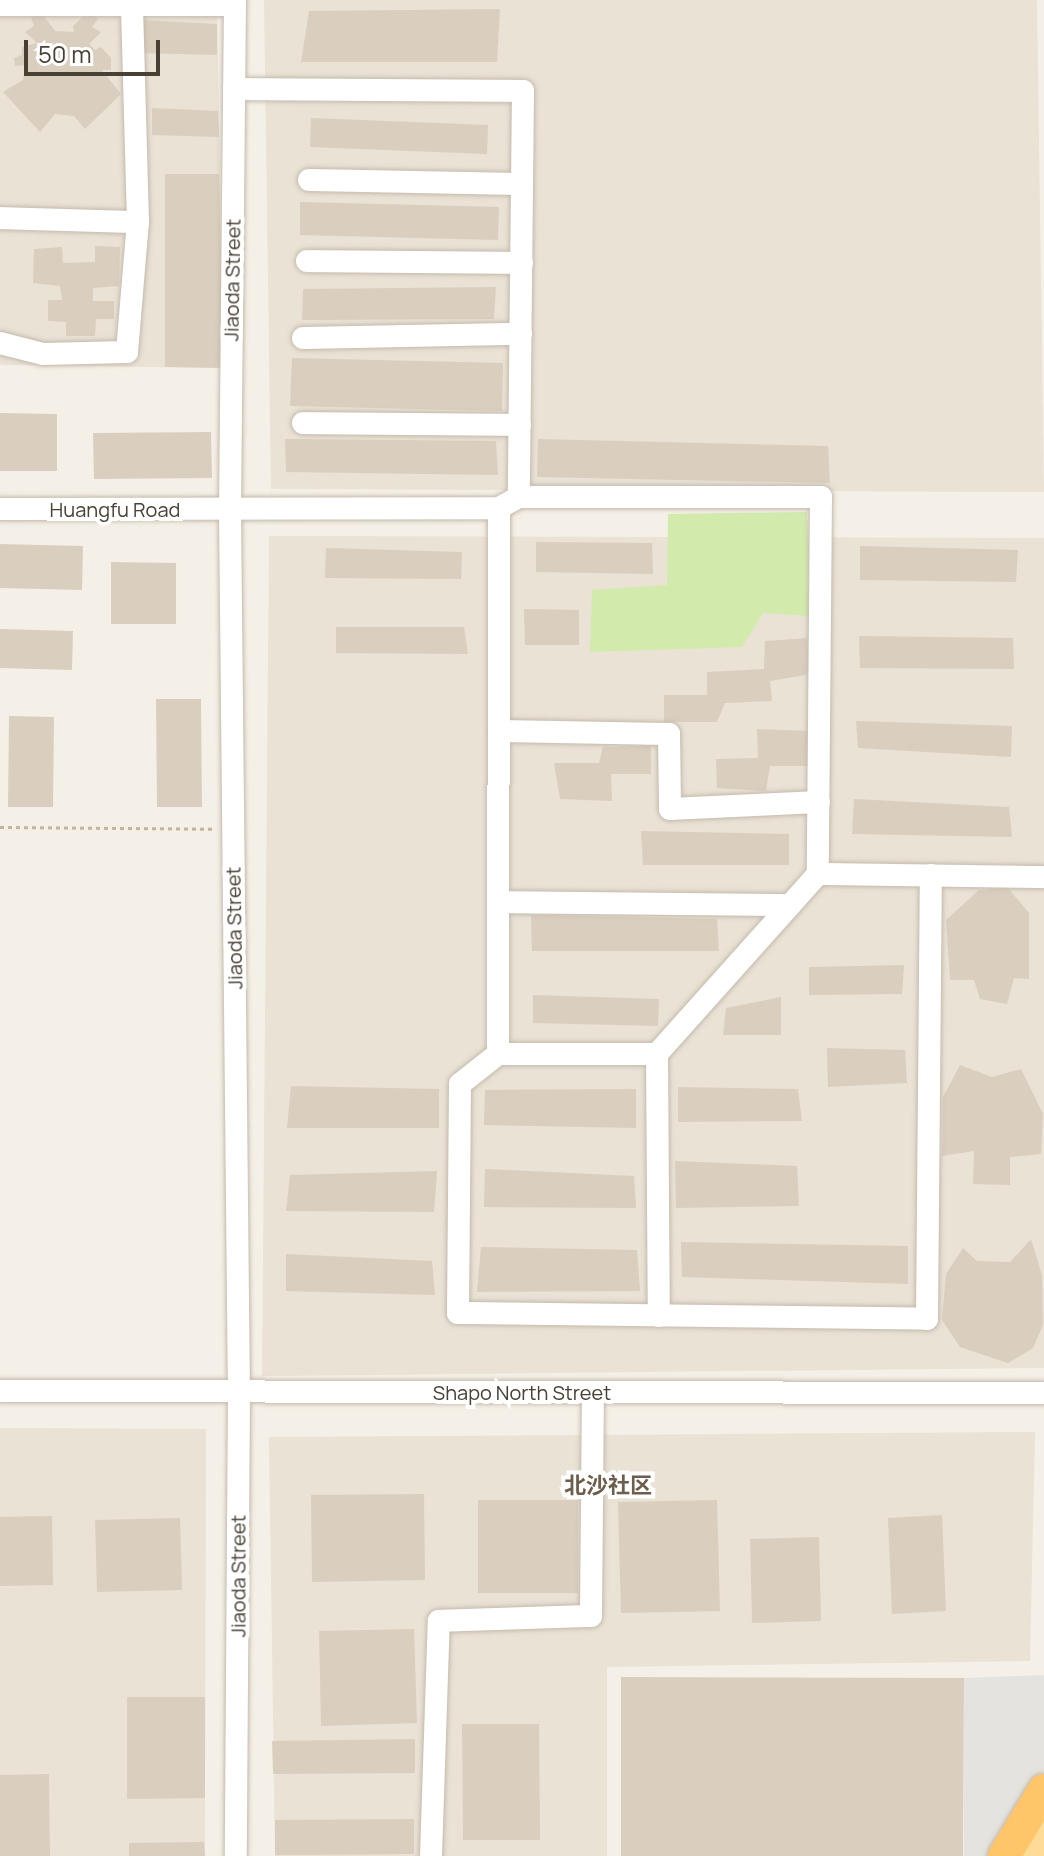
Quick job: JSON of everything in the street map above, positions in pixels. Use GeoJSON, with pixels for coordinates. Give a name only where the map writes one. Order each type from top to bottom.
{"type":"FeatureCollection","features":[{"type":"Feature","properties":{"kind":"highway"},"geometry":{"type":"LineString","coordinates":[[1004,1856],[1044,1790]]}},
{"type":"Feature","properties":{"kind":"main road"},"geometry":{"type":"LineString","coordinates":[[1033,1856],[1044,1833]]}},
{"type":"Feature","properties":{"kind":"street"},"geometry":{"type":"LineString","coordinates":[[0,5],[235,2]]}},
{"type":"Feature","properties":{"kind":"street","name":"Jiaoda Street"},"geometry":{"type":"LineString","coordinates":[[235,2],[230,510],[239,1393],[236,1856]]}},
{"type":"Feature","properties":{"kind":"street"},"geometry":{"type":"LineString","coordinates":[[0,343],[43,354],[127,352],[138,222],[143,3]]}},
{"type":"Feature","properties":{"kind":"street"},"geometry":{"type":"LineString","coordinates":[[234,89],[523,91],[520,425],[509,502],[499,731],[498,1054]]}},
{"type":"Feature","properties":{"kind":"street"},"geometry":{"type":"LineString","coordinates":[[309,180],[522,184]]}},
{"type":"Feature","properties":{"kind":"street"},"geometry":{"type":"LineString","coordinates":[[0,218],[138,222]]}},
{"type":"Feature","properties":{"kind":"street"},"geometry":{"type":"LineString","coordinates":[[307,261],[522,263]]}},
{"type":"Feature","properties":{"kind":"street"},"geometry":{"type":"LineString","coordinates":[[303,338],[521,334]]}},
{"type":"Feature","properties":{"kind":"street"},"geometry":{"type":"LineString","coordinates":[[303,423],[520,425]]}},
{"type":"Feature","properties":{"kind":"street","name":"Huangfu Road"},"geometry":{"type":"LineString","coordinates":[[0,509],[230,510],[821,497],[819,802]]}},
{"type":"Feature","properties":{"kind":"street"},"geometry":{"type":"LineString","coordinates":[[499,731],[669,734],[670,809],[819,802],[818,874],[657,1054],[659,1316]]}},
{"type":"Feature","properties":{"kind":"street"},"geometry":{"type":"LineString","coordinates":[[818,874],[1044,877]]}},
{"type":"Feature","properties":{"kind":"street"},"geometry":{"type":"LineString","coordinates":[[657,1054],[498,1054],[460,1084],[458,1313],[927,1319],[931,875]]}},
{"type":"Feature","properties":{"kind":"street"},"geometry":{"type":"LineString","coordinates":[[498,902],[790,905]]}},
{"type":"Feature","properties":{"kind":"street","name":"Shapo North Street"},"geometry":{"type":"LineString","coordinates":[[0,1391],[1044,1393]]}},
{"type":"Feature","properties":{"kind":"street"},"geometry":{"type":"LineString","coordinates":[[431,1856],[439,1621],[591,1616],[593,1392]]}},
{"type":"Feature","properties":{"kind":"path"},"geometry":{"type":"LineString","coordinates":[[0,827],[233,829]]}},
{"type":"Feature","properties":{"kind":"shaded area"},"geometry":{"type":"Polygon","coordinates":[[[0,0],[217,0],[223,368],[0,365],[0,0]]]}},
{"type":"Feature","properties":{"kind":"shaded area"},"geometry":{"type":"Polygon","coordinates":[[[264,0],[1037,0],[1044,492],[271,489],[264,0]]]}},
{"type":"Feature","properties":{"kind":"shaded area"},"geometry":{"type":"Polygon","coordinates":[[[269,536],[1044,538],[1044,1368],[262,1376],[269,536]]]}},
{"type":"Feature","properties":{"kind":"shaded area"},"geometry":{"type":"Polygon","coordinates":[[[0,1428],[206,1429],[205,1856],[0,1856],[0,1428]]]}},
{"type":"Feature","properties":{"kind":"shaded area"},"geometry":{"type":"Polygon","coordinates":[[[1035,1432],[1030,1661],[607,1667],[607,1856],[275,1856],[269,1437],[1035,1432]]]}},
{"type":"Feature","properties":{"kind":"shaded area"},"geometry":{"type":"Polygon","coordinates":[[[1044,1675],[1044,1771],[991,1856],[964,1856],[964,1678],[1044,1675]]]}},
{"type":"Feature","properties":{"kind":"green space"},"geometry":{"type":"Polygon","coordinates":[[[807,512],[811,616],[763,613],[742,647],[590,652],[592,590],[667,585],[668,514],[807,512]]]}},
{"type":"Feature","properties":{"kind":"building"},"geometry":{"type":"Polygon","coordinates":[[[500,9],[497,62],[301,62],[309,11],[500,9]]]}},
{"type":"Feature","properties":{"kind":"building"},"geometry":{"type":"Polygon","coordinates":[[[89,11],[98,19],[92,27],[101,32],[89,44],[95,50],[101,47],[111,58],[111,70],[102,70],[121,94],[85,129],[74,116],[55,114],[40,132],[3,92],[23,80],[25,65],[15,66],[14,58],[22,55],[22,47],[37,43],[25,32],[34,26],[31,18],[41,12],[55,31],[74,32],[73,26],[89,11]]]}},
{"type":"Feature","properties":{"kind":"building"},"geometry":{"type":"Polygon","coordinates":[[[141,20],[217,24],[217,55],[140,53],[141,20]]]}},
{"type":"Feature","properties":{"kind":"building"},"geometry":{"type":"Polygon","coordinates":[[[152,108],[218,111],[219,137],[152,135],[152,108]]]}},
{"type":"Feature","properties":{"kind":"building"},"geometry":{"type":"Polygon","coordinates":[[[311,118],[488,125],[487,154],[310,147],[311,118]]]}},
{"type":"Feature","properties":{"kind":"building"},"geometry":{"type":"Polygon","coordinates":[[[165,174],[219,174],[223,368],[165,367],[165,174]]]}},
{"type":"Feature","properties":{"kind":"building"},"geometry":{"type":"Polygon","coordinates":[[[300,202],[499,207],[498,240],[300,235],[300,202]]]}},
{"type":"Feature","properties":{"kind":"building"},"geometry":{"type":"Polygon","coordinates":[[[95,246],[120,247],[119,286],[93,288],[93,301],[114,301],[114,319],[96,319],[95,336],[66,336],[66,322],[48,321],[48,300],[62,300],[60,286],[33,283],[34,249],[62,247],[63,263],[95,262],[95,246]]]}},
{"type":"Feature","properties":{"kind":"building"},"geometry":{"type":"Polygon","coordinates":[[[496,287],[494,319],[302,320],[303,289],[496,287]]]}},
{"type":"Feature","properties":{"kind":"building"},"geometry":{"type":"Polygon","coordinates":[[[292,358],[503,363],[502,411],[290,406],[292,358]]]}},
{"type":"Feature","properties":{"kind":"building"},"geometry":{"type":"Polygon","coordinates":[[[0,413],[57,414],[57,471],[0,471],[0,413]]]}},
{"type":"Feature","properties":{"kind":"building"},"geometry":{"type":"Polygon","coordinates":[[[211,432],[212,478],[94,479],[93,433],[211,432]]]}},
{"type":"Feature","properties":{"kind":"building"},"geometry":{"type":"Polygon","coordinates":[[[285,439],[496,441],[498,475],[286,472],[285,439]]]}},
{"type":"Feature","properties":{"kind":"building"},"geometry":{"type":"Polygon","coordinates":[[[538,439],[828,446],[830,483],[537,477],[538,439]]]}},
{"type":"Feature","properties":{"kind":"building"},"geometry":{"type":"Polygon","coordinates":[[[536,542],[652,543],[653,574],[536,572],[536,542]]]}},
{"type":"Feature","properties":{"kind":"building"},"geometry":{"type":"Polygon","coordinates":[[[0,544],[83,546],[82,590],[0,588],[0,544]]]}},
{"type":"Feature","properties":{"kind":"building"},"geometry":{"type":"Polygon","coordinates":[[[860,546],[1018,550],[1016,582],[860,580],[860,546]]]}},
{"type":"Feature","properties":{"kind":"building"},"geometry":{"type":"Polygon","coordinates":[[[326,548],[462,552],[461,579],[325,578],[326,548]]]}},
{"type":"Feature","properties":{"kind":"building"},"geometry":{"type":"Polygon","coordinates":[[[111,562],[176,563],[176,624],[111,624],[111,562]]]}},
{"type":"Feature","properties":{"kind":"building"},"geometry":{"type":"Polygon","coordinates":[[[524,609],[579,610],[579,645],[525,645],[524,609]]]}},
{"type":"Feature","properties":{"kind":"building"},"geometry":{"type":"Polygon","coordinates":[[[336,627],[464,627],[468,654],[336,653],[336,627]]]}},
{"type":"Feature","properties":{"kind":"building"},"geometry":{"type":"Polygon","coordinates":[[[0,629],[73,631],[72,670],[0,668],[0,629]]]}},
{"type":"Feature","properties":{"kind":"building"},"geometry":{"type":"Polygon","coordinates":[[[859,636],[1013,638],[1014,669],[860,668],[859,636]]]}},
{"type":"Feature","properties":{"kind":"building"},"geometry":{"type":"Polygon","coordinates":[[[807,638],[810,674],[770,681],[772,701],[725,703],[717,722],[664,722],[664,695],[707,695],[707,672],[764,669],[765,641],[807,638]]]}},
{"type":"Feature","properties":{"kind":"building"},"geometry":{"type":"Polygon","coordinates":[[[156,699],[201,699],[202,807],[157,807],[156,699]]]}},
{"type":"Feature","properties":{"kind":"building"},"geometry":{"type":"Polygon","coordinates":[[[9,716],[54,717],[53,807],[8,807],[9,716]]]}},
{"type":"Feature","properties":{"kind":"building"},"geometry":{"type":"Polygon","coordinates":[[[856,721],[1012,726],[1011,757],[858,748],[856,721]]]}},
{"type":"Feature","properties":{"kind":"building"},"geometry":{"type":"Polygon","coordinates":[[[757,729],[809,731],[810,766],[770,766],[766,791],[717,788],[716,759],[758,758],[757,729]]]}},
{"type":"Feature","properties":{"kind":"building"},"geometry":{"type":"Polygon","coordinates":[[[651,746],[651,774],[611,774],[612,801],[560,799],[554,763],[599,763],[603,747],[651,746]]]}},
{"type":"Feature","properties":{"kind":"building"},"geometry":{"type":"Polygon","coordinates":[[[854,799],[1009,807],[1012,837],[852,834],[854,799]]]}},
{"type":"Feature","properties":{"kind":"building"},"geometry":{"type":"Polygon","coordinates":[[[641,831],[789,834],[789,865],[643,865],[641,831]]]}},
{"type":"Feature","properties":{"kind":"building"},"geometry":{"type":"Polygon","coordinates":[[[1008,888],[1029,913],[1029,979],[1014,978],[1007,1004],[980,999],[974,980],[950,980],[946,920],[979,890],[1008,888]]]}},
{"type":"Feature","properties":{"kind":"building"},"geometry":{"type":"Polygon","coordinates":[[[531,915],[717,919],[719,951],[532,951],[531,915]]]}},
{"type":"Feature","properties":{"kind":"building"},"geometry":{"type":"Polygon","coordinates":[[[904,965],[902,994],[809,995],[809,967],[904,965]]]}},
{"type":"Feature","properties":{"kind":"building"},"geometry":{"type":"Polygon","coordinates":[[[533,995],[659,999],[658,1026],[533,1023],[533,995]]]}},
{"type":"Feature","properties":{"kind":"building"},"geometry":{"type":"Polygon","coordinates":[[[781,997],[781,1035],[723,1035],[726,1008],[781,997]]]}},
{"type":"Feature","properties":{"kind":"building"},"geometry":{"type":"Polygon","coordinates":[[[827,1048],[905,1050],[907,1083],[828,1087],[827,1048]]]}},
{"type":"Feature","properties":{"kind":"building"},"geometry":{"type":"Polygon","coordinates":[[[960,1065],[992,1077],[1021,1069],[1043,1114],[1041,1154],[1010,1157],[1010,1185],[973,1184],[974,1151],[942,1156],[943,1097],[960,1065]]]}},
{"type":"Feature","properties":{"kind":"building"},"geometry":{"type":"Polygon","coordinates":[[[291,1086],[439,1089],[439,1128],[287,1128],[291,1086]]]}},
{"type":"Feature","properties":{"kind":"building"},"geometry":{"type":"Polygon","coordinates":[[[678,1087],[798,1089],[802,1121],[678,1122],[678,1087]]]}},
{"type":"Feature","properties":{"kind":"building"},"geometry":{"type":"Polygon","coordinates":[[[636,1089],[636,1128],[484,1125],[485,1090],[636,1089]]]}},
{"type":"Feature","properties":{"kind":"building"},"geometry":{"type":"Polygon","coordinates":[[[675,1161],[797,1166],[799,1206],[676,1208],[675,1161]]]}},
{"type":"Feature","properties":{"kind":"building"},"geometry":{"type":"Polygon","coordinates":[[[485,1169],[634,1176],[636,1208],[484,1207],[485,1169]]]}},
{"type":"Feature","properties":{"kind":"building"},"geometry":{"type":"Polygon","coordinates":[[[437,1171],[434,1212],[286,1211],[290,1175],[437,1171]]]}},
{"type":"Feature","properties":{"kind":"building"},"geometry":{"type":"Polygon","coordinates":[[[1031,1239],[1042,1275],[1043,1325],[1033,1348],[1008,1363],[960,1347],[942,1320],[946,1274],[963,1248],[977,1261],[1010,1262],[1031,1239]]]}},
{"type":"Feature","properties":{"kind":"building"},"geometry":{"type":"Polygon","coordinates":[[[681,1242],[908,1246],[908,1284],[682,1277],[681,1242]]]}},
{"type":"Feature","properties":{"kind":"building"},"geometry":{"type":"Polygon","coordinates":[[[481,1247],[637,1250],[640,1291],[477,1292],[481,1247]]]}},
{"type":"Feature","properties":{"kind":"building"},"geometry":{"type":"Polygon","coordinates":[[[286,1254],[432,1261],[435,1295],[286,1291],[286,1254]]]}},
{"type":"Feature","properties":{"kind":"building"},"geometry":{"type":"Polygon","coordinates":[[[424,1494],[425,1580],[312,1582],[311,1495],[424,1494]]]}},
{"type":"Feature","properties":{"kind":"building"},"geometry":{"type":"Polygon","coordinates":[[[478,1500],[578,1500],[578,1593],[478,1593],[478,1500]]]}},
{"type":"Feature","properties":{"kind":"building"},"geometry":{"type":"Polygon","coordinates":[[[717,1500],[720,1611],[621,1613],[618,1502],[717,1500]]]}},
{"type":"Feature","properties":{"kind":"building"},"geometry":{"type":"Polygon","coordinates":[[[942,1515],[946,1611],[892,1614],[888,1518],[942,1515]]]}},
{"type":"Feature","properties":{"kind":"building"},"geometry":{"type":"Polygon","coordinates":[[[52,1516],[53,1585],[0,1586],[0,1517],[52,1516]]]}},
{"type":"Feature","properties":{"kind":"building"},"geometry":{"type":"Polygon","coordinates":[[[180,1518],[182,1590],[97,1592],[95,1520],[180,1518]]]}},
{"type":"Feature","properties":{"kind":"building"},"geometry":{"type":"Polygon","coordinates":[[[819,1537],[821,1621],[752,1623],[750,1539],[819,1537]]]}},
{"type":"Feature","properties":{"kind":"building"},"geometry":{"type":"Polygon","coordinates":[[[414,1629],[417,1723],[321,1726],[319,1631],[414,1629]]]}},
{"type":"Feature","properties":{"kind":"building"},"geometry":{"type":"Polygon","coordinates":[[[621,1677],[964,1678],[963,1856],[621,1856],[621,1677]]]}},
{"type":"Feature","properties":{"kind":"building"},"geometry":{"type":"Polygon","coordinates":[[[127,1697],[205,1697],[205,1798],[127,1799],[127,1697]]]}},
{"type":"Feature","properties":{"kind":"building"},"geometry":{"type":"Polygon","coordinates":[[[462,1724],[539,1724],[540,1840],[463,1840],[462,1724]]]}},
{"type":"Feature","properties":{"kind":"building"},"geometry":{"type":"Polygon","coordinates":[[[415,1739],[415,1773],[273,1774],[272,1741],[415,1739]]]}},
{"type":"Feature","properties":{"kind":"building"},"geometry":{"type":"Polygon","coordinates":[[[49,1774],[50,1856],[0,1856],[0,1775],[49,1774]]]}},
{"type":"Feature","properties":{"kind":"building"},"geometry":{"type":"Polygon","coordinates":[[[414,1819],[414,1854],[275,1855],[275,1820],[414,1819]]]}},
{"type":"Feature","properties":{"kind":"building"},"geometry":{"type":"Polygon","coordinates":[[[204,1842],[205,1856],[129,1856],[129,1843],[204,1842]]]}},
{"type":"Feature","properties":{"kind":"district","name":"北沙社区"},"geometry":{"type":"Point","coordinates":[608,1486]}}]}
